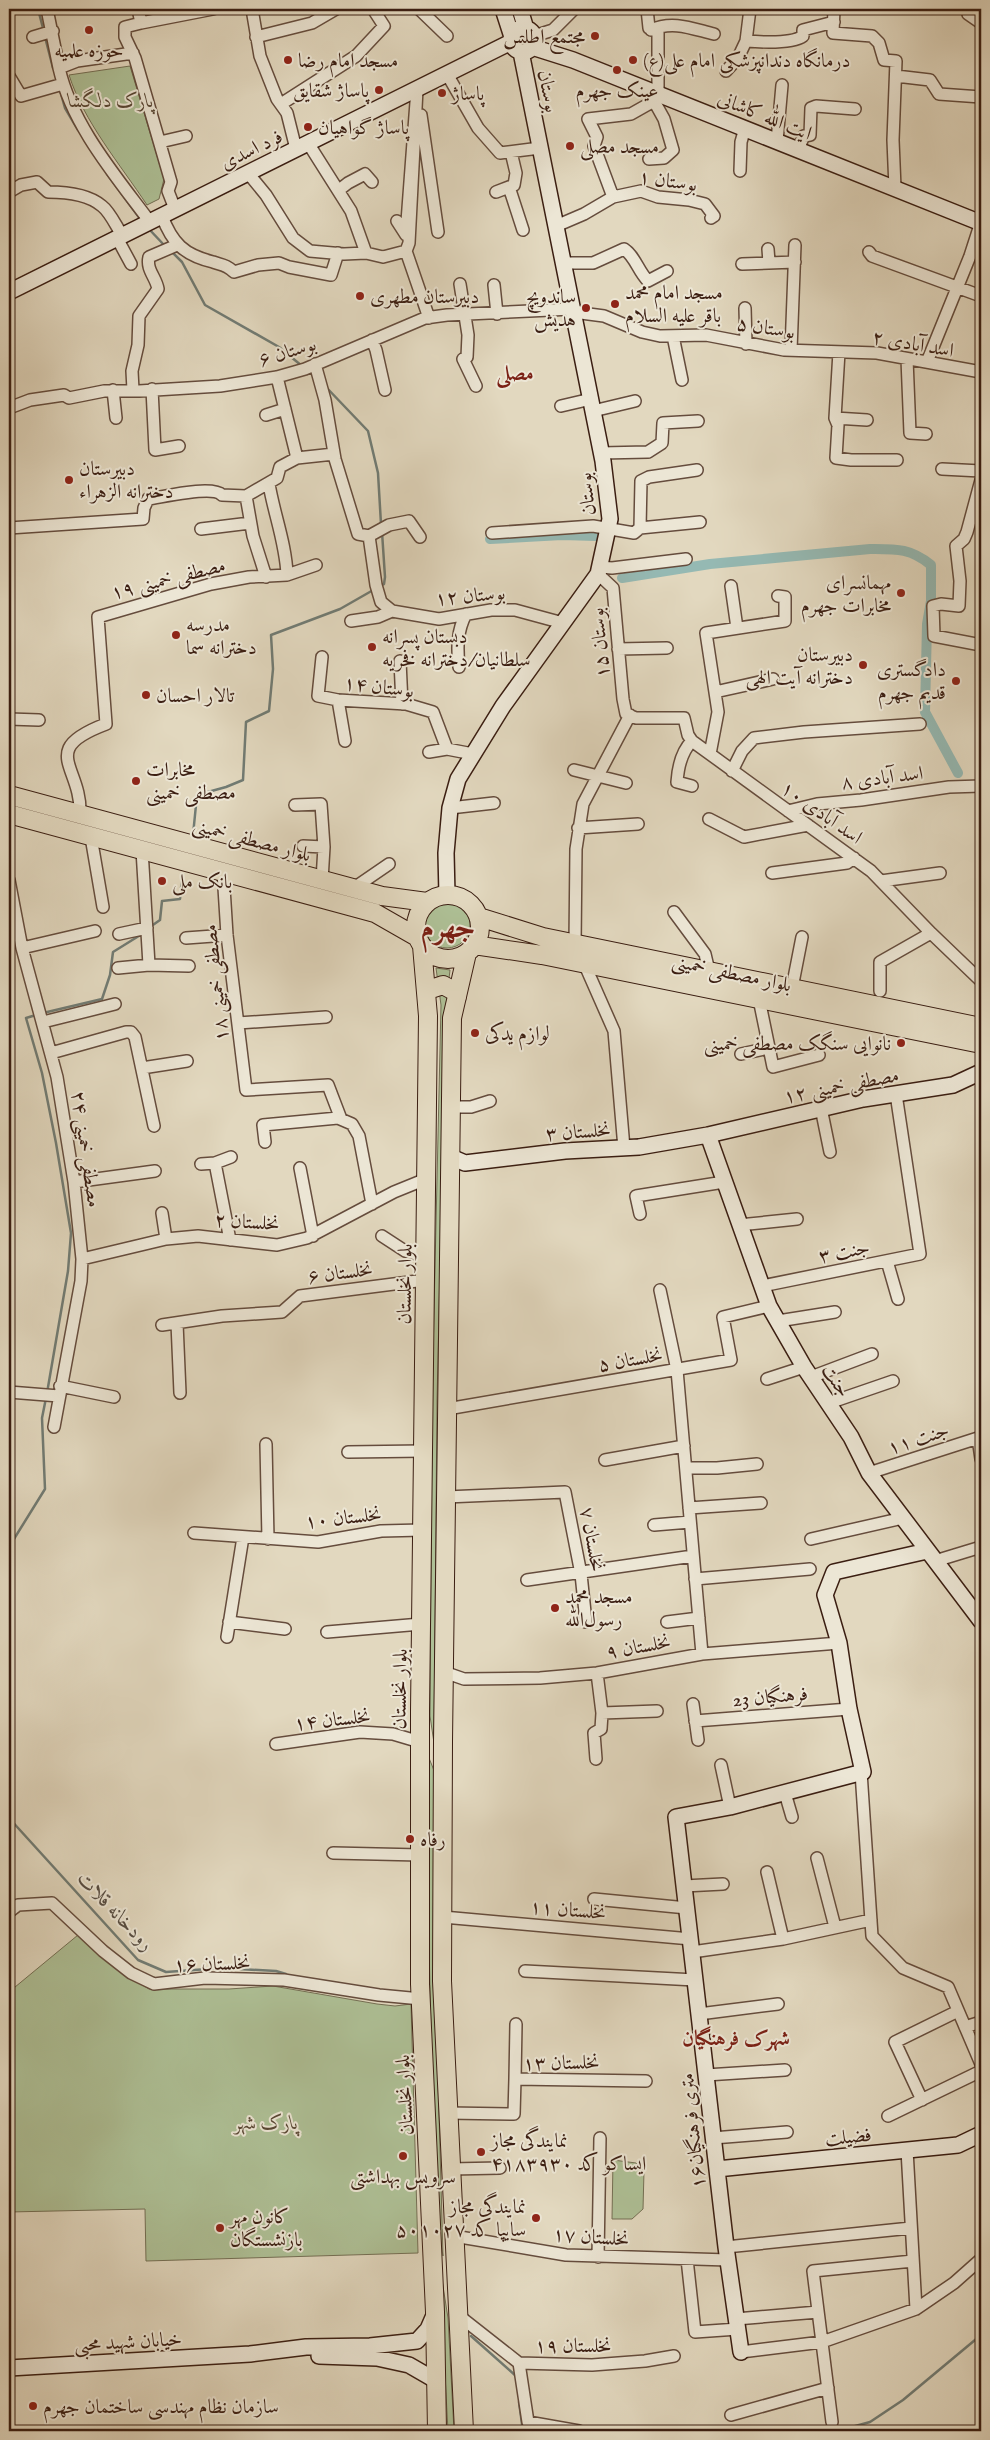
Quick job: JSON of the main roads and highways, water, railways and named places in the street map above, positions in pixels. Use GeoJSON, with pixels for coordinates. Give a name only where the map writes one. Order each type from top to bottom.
{"type":"FeatureCollection","features":[{"type":"Feature","properties":{"kind":"main road"},"geometry":{"type":"LineString","coordinates":[[504,9],[523,41]]}},
{"type":"Feature","properties":{"kind":"main road"},"geometry":{"type":"LineString","coordinates":[[520,9],[523,41]]}},
{"type":"Feature","properties":{"kind":"main road","name":"فرد اسدی"},"geometry":{"type":"LineString","coordinates":[[9,292],[447,74],[523,41]]}},
{"type":"Feature","properties":{"kind":"main road","name":"ایت الله کاشانی"},"geometry":{"type":"LineString","coordinates":[[523,41],[573,60],[656,97],[745,128],[981,222]]}},
{"type":"Feature","properties":{"kind":"main road","name":"بوستان"},"geometry":{"type":"LineString","coordinates":[[447,894],[446,854],[450,808],[458,779],[503,706],[599,570],[610,519],[602,453],[540,148],[523,41]]}},
{"type":"Feature","properties":{"kind":"main road","name":"بلوار مصطفی خمینی"},"geometry":{"type":"LineString","coordinates":[[9,795],[382,896],[427,902]]}},
{"type":"Feature","properties":{"kind":"main road","name":"بلوار مصطفی خمینی"},"geometry":{"type":"LineString","coordinates":[[9,814],[375,913],[419,941]]}},
{"type":"Feature","properties":{"kind":"main road"},"geometry":{"type":"LineString","coordinates":[[464,2431],[442,1981],[443,1751],[452,1018],[471,949],[480,927],[479,917],[467,900],[447,894],[427,902],[417,918],[419,941],[429,953],[443,958],[458,958],[471,949]]}},
{"type":"Feature","properties":{"kind":"main road","name":"بلوار مصطفی خمینی"},"geometry":{"type":"LineString","coordinates":[[479,917],[543,938],[792,988],[816,1002],[981,1044]]}},
{"type":"Feature","properties":{"kind":"main road","name":"بلوار نخلستان"},"geometry":{"type":"LineString","coordinates":[[419,941],[427,993],[428,1016],[420,1746],[421,1999],[435,2312],[434,2380],[437,2431]]}},
{"type":"Feature","properties":{"kind":"main road","name":"بلوار مصطفی خمینی"},"geometry":{"type":"LineString","coordinates":[[471,949],[584,963],[759,999],[816,1002],[981,1027]]}},
{"type":"Feature","properties":{"kind":"main road"},"geometry":{"type":"LineString","coordinates":[[427,993],[431,988],[443,985],[454,991],[457,997]]}},
{"type":"Feature","properties":{"kind":"main road","name":"مصطفی خمینی ۱۲"},"geometry":{"type":"LineString","coordinates":[[708,1135],[821,1108],[953,1085],[981,1072]]}},
{"type":"Feature","properties":{"kind":"main road","name":"نخلستان ۳"},"geometry":{"type":"LineString","coordinates":[[450,1157],[465,1163],[565,1151],[624,1148],[708,1135]]}},
{"type":"Feature","properties":{"kind":"main road","name":"جنت"},"geometry":{"type":"LineString","coordinates":[[708,1135],[769,1306],[808,1372],[851,1437],[870,1473],[981,1621]]}},
{"type":"Feature","properties":{"kind":"main road","name":"۱۶متری فرهنگیان"},"geometry":{"type":"LineString","coordinates":[[741,2352],[713,2138],[676,1817],[730,1807],[861,1772],[839,1643],[825,1595],[834,1572],[931,1556]]}},
{"type":"Feature","properties":{"kind":"main road"},"geometry":{"type":"LineString","coordinates":[[420,1746],[443,1751]]}},
{"type":"Feature","properties":{"kind":"main road","name":"فضیلت"},"geometry":{"type":"LineString","coordinates":[[717,2169],[958,2145],[981,2134]]}},
{"type":"Feature","properties":{"kind":"main road","name":"خیابان شهید محبی"},"geometry":{"type":"LineString","coordinates":[[9,2368],[250,2354],[306,2347],[370,2346],[417,2341],[428,2329],[435,2312]]}},
{"type":"Feature","properties":{"kind":"main road","name":"خیابان شهید محبی"},"geometry":{"type":"LineString","coordinates":[[250,2354],[377,2358],[408,2365],[434,2380]]}},
{"type":"Feature","properties":{"kind":"waterway"},"geometry":{"type":"LineString","coordinates":[[38,9],[44,32]]}},
{"type":"Feature","properties":{"kind":"waterway"},"geometry":{"type":"LineString","coordinates":[[45,37],[53,68]]}},
{"type":"Feature","properties":{"kind":"waterway"},"geometry":{"type":"LineString","coordinates":[[59,87],[65,108],[78,130]]}},
{"type":"Feature","properties":{"kind":"waterway"},"geometry":{"type":"LineString","coordinates":[[107,174],[141,220]]}},
{"type":"Feature","properties":{"kind":"waterway"},"geometry":{"type":"LineString","coordinates":[[148,228],[165,246]]}},
{"type":"Feature","properties":{"kind":"waterway"},"geometry":{"type":"LineString","coordinates":[[171,251],[182,262],[205,305],[279,347],[302,366]]}},
{"type":"Feature","properties":{"kind":"waterway"},"geometry":{"type":"LineString","coordinates":[[325,386],[368,431],[378,473],[381,524]]}},
{"type":"Feature","properties":{"kind":"waterway"},"geometry":{"type":"LineString","coordinates":[[379,586],[384,584],[385,577],[382,532]]}},
{"type":"Feature","properties":{"kind":"waterway"},"geometry":{"type":"LineString","coordinates":[[490,539],[562,535],[596,536]]}},
{"type":"Feature","properties":{"kind":"waterway"},"geometry":{"type":"LineString","coordinates":[[622,578],[710,564],[870,549],[909,552],[923,559],[931,565],[931,601],[927,624],[925,712],[958,773]]}},
{"type":"Feature","properties":{"kind":"waterway"},"geometry":{"type":"LineString","coordinates":[[193,835],[197,795],[243,780],[246,722],[269,711],[273,669],[271,635],[340,609],[375,589]]}},
{"type":"Feature","properties":{"kind":"waterway"},"geometry":{"type":"LineString","coordinates":[[150,927],[160,920],[162,901],[180,899],[182,878]]}},
{"type":"Feature","properties":{"kind":"waterway"},"geometry":{"type":"LineString","coordinates":[[43,1013],[102,999],[110,975],[113,952],[142,934]]}},
{"type":"Feature","properties":{"kind":"waterway"},"geometry":{"type":"LineString","coordinates":[[36,1015],[26,1018],[42,1073],[71,1233],[68,1271],[47,1393]]}},
{"type":"Feature","properties":{"kind":"waterway"},"geometry":{"type":"LineString","coordinates":[[9,1547],[45,1489],[42,1418],[46,1398]]}},
{"type":"Feature","properties":{"kind":"waterway","name":"رودخانه قلات"},"geometry":{"type":"LineString","coordinates":[[9,1818],[138,1960],[166,1972],[222,1968],[276,1971],[286,1974]]}},
{"type":"Feature","properties":{"kind":"waterway"},"geometry":{"type":"LineString","coordinates":[[837,2431],[870,2422],[903,2400],[981,2335]]}},
{"type":"Feature","properties":{"kind":"waterway"},"geometry":{"type":"LineString","coordinates":[[471,2336],[516,2376]]}},
{"type":"Feature","properties":{"kind":"waterway"},"geometry":{"type":"LineString","coordinates":[[519,2402],[523,2431]]}},
{"type":"Feature","properties":{"kind":"place","name":"حوزه علمیه"},"geometry":{"type":"Point","coordinates":[89,30]}},
{"type":"Feature","properties":{"kind":"place","name":"مجتمع اطلس"},"geometry":{"type":"Point","coordinates":[595,36]}},
{"type":"Feature","properties":{"kind":"place","name":"مسجد امام رضا"},"geometry":{"type":"Point","coordinates":[288,60]}},
{"type":"Feature","properties":{"kind":"place","name":"درمانگاه دندانپزشکی امام علی(ع)"},"geometry":{"type":"Point","coordinates":[633,60]}},
{"type":"Feature","properties":{"kind":"place","name":"عینک جهرم"},"geometry":{"type":"Point","coordinates":[617,70]}},
{"type":"Feature","properties":{"kind":"place","name":"پاساژ شقایق"},"geometry":{"type":"Point","coordinates":[379,90]}},
{"type":"Feature","properties":{"kind":"place","name":"پاساژ"},"geometry":{"type":"Point","coordinates":[442,93]}},
{"type":"Feature","properties":{"kind":"place","name":"پاساژ گواهیان"},"geometry":{"type":"Point","coordinates":[308,127]}},
{"type":"Feature","properties":{"kind":"place","name":"مسجد مصلی"},"geometry":{"type":"Point","coordinates":[570,146]}},
{"type":"Feature","properties":{"kind":"place","name":"دبیرستان مطهری"},"geometry":{"type":"Point","coordinates":[360,296]}},
{"type":"Feature","properties":{"kind":"place","name":"مسجد امام محمد باقر علیه السلام"},"geometry":{"type":"Point","coordinates":[615,304]}},
{"type":"Feature","properties":{"kind":"place","name":"ساندویچ هدیش"},"geometry":{"type":"Point","coordinates":[586,308]}},
{"type":"Feature","properties":{"kind":"place","name":"دبیرستان دخترانه الزهراء"},"geometry":{"type":"Point","coordinates":[69,480]}},
{"type":"Feature","properties":{"kind":"place","name":"مهمانسرای مخابرات جهرم"},"geometry":{"type":"Point","coordinates":[901,593]}},
{"type":"Feature","properties":{"kind":"place","name":"مدرسه دخترانه سما"},"geometry":{"type":"Point","coordinates":[176,635]}},
{"type":"Feature","properties":{"kind":"place","name":"دبستان پسرانه سلطانیان/دخترانه فخریه"},"geometry":{"type":"Point","coordinates":[372,647]}},
{"type":"Feature","properties":{"kind":"place","name":"دبیرستان دخترانه آیت الهی"},"geometry":{"type":"Point","coordinates":[863,665]}},
{"type":"Feature","properties":{"kind":"place","name":"دادگستری قدیم جهرم"},"geometry":{"type":"Point","coordinates":[956,681]}},
{"type":"Feature","properties":{"kind":"place","name":"تالار احسان"},"geometry":{"type":"Point","coordinates":[146,695]}},
{"type":"Feature","properties":{"kind":"place","name":"مخابرات مصطفی خمینی"},"geometry":{"type":"Point","coordinates":[136,781]}},
{"type":"Feature","properties":{"kind":"place","name":"بانک ملی"},"geometry":{"type":"Point","coordinates":[162,881]}},
{"type":"Feature","properties":{"kind":"place","name":"لوازم یدکی"},"geometry":{"type":"Point","coordinates":[475,1033]}},
{"type":"Feature","properties":{"kind":"place","name":"نانوایی سنگک مصطفی خمینی"},"geometry":{"type":"Point","coordinates":[901,1043]}},
{"type":"Feature","properties":{"kind":"place","name":"مسجد محمد رسول‌الله"},"geometry":{"type":"Point","coordinates":[555,1608]}},
{"type":"Feature","properties":{"kind":"place","name":"رفاه"},"geometry":{"type":"Point","coordinates":[410,1839]}},
{"type":"Feature","properties":{"kind":"place","name":"نمایندگی مجاز ایساکو کد ۴۱۸۳۹۳۰"},"geometry":{"type":"Point","coordinates":[481,2152]}},
{"type":"Feature","properties":{"kind":"place","name":"سرویس بهداشتی"},"geometry":{"type":"Point","coordinates":[403,2156]}},
{"type":"Feature","properties":{"kind":"place","name":"نمایندگی مجاز سایپا کد ۵۰۱۰۲۷"},"geometry":{"type":"Point","coordinates":[536,2218]}},
{"type":"Feature","properties":{"kind":"place","name":"کانون مهر بازنشستگان"},"geometry":{"type":"Point","coordinates":[220,2228]}},
{"type":"Feature","properties":{"kind":"place","name":"سازمان نظام مهندسی ساختمان جهرم"},"geometry":{"type":"Point","coordinates":[33,2406]}},
{"type":"Feature","properties":{"kind":"district","name":"مصلی"},"geometry":{"type":"Point","coordinates":[515,373]}},
{"type":"Feature","properties":{"kind":"district","name":"جهرم"},"geometry":{"type":"Point","coordinates":[448,927]}},
{"type":"Feature","properties":{"kind":"district","name":"شهرک فرهنگیان"},"geometry":{"type":"Point","coordinates":[736,2038]}},
{"type":"Feature","properties":{"kind":"park label","name":"پارک دلگشا"},"geometry":{"type":"Point","coordinates":[111,100]}},
{"type":"Feature","properties":{"kind":"park label","name":"پارک شهر"},"geometry":{"type":"Point","coordinates":[266,2122]}}]}
